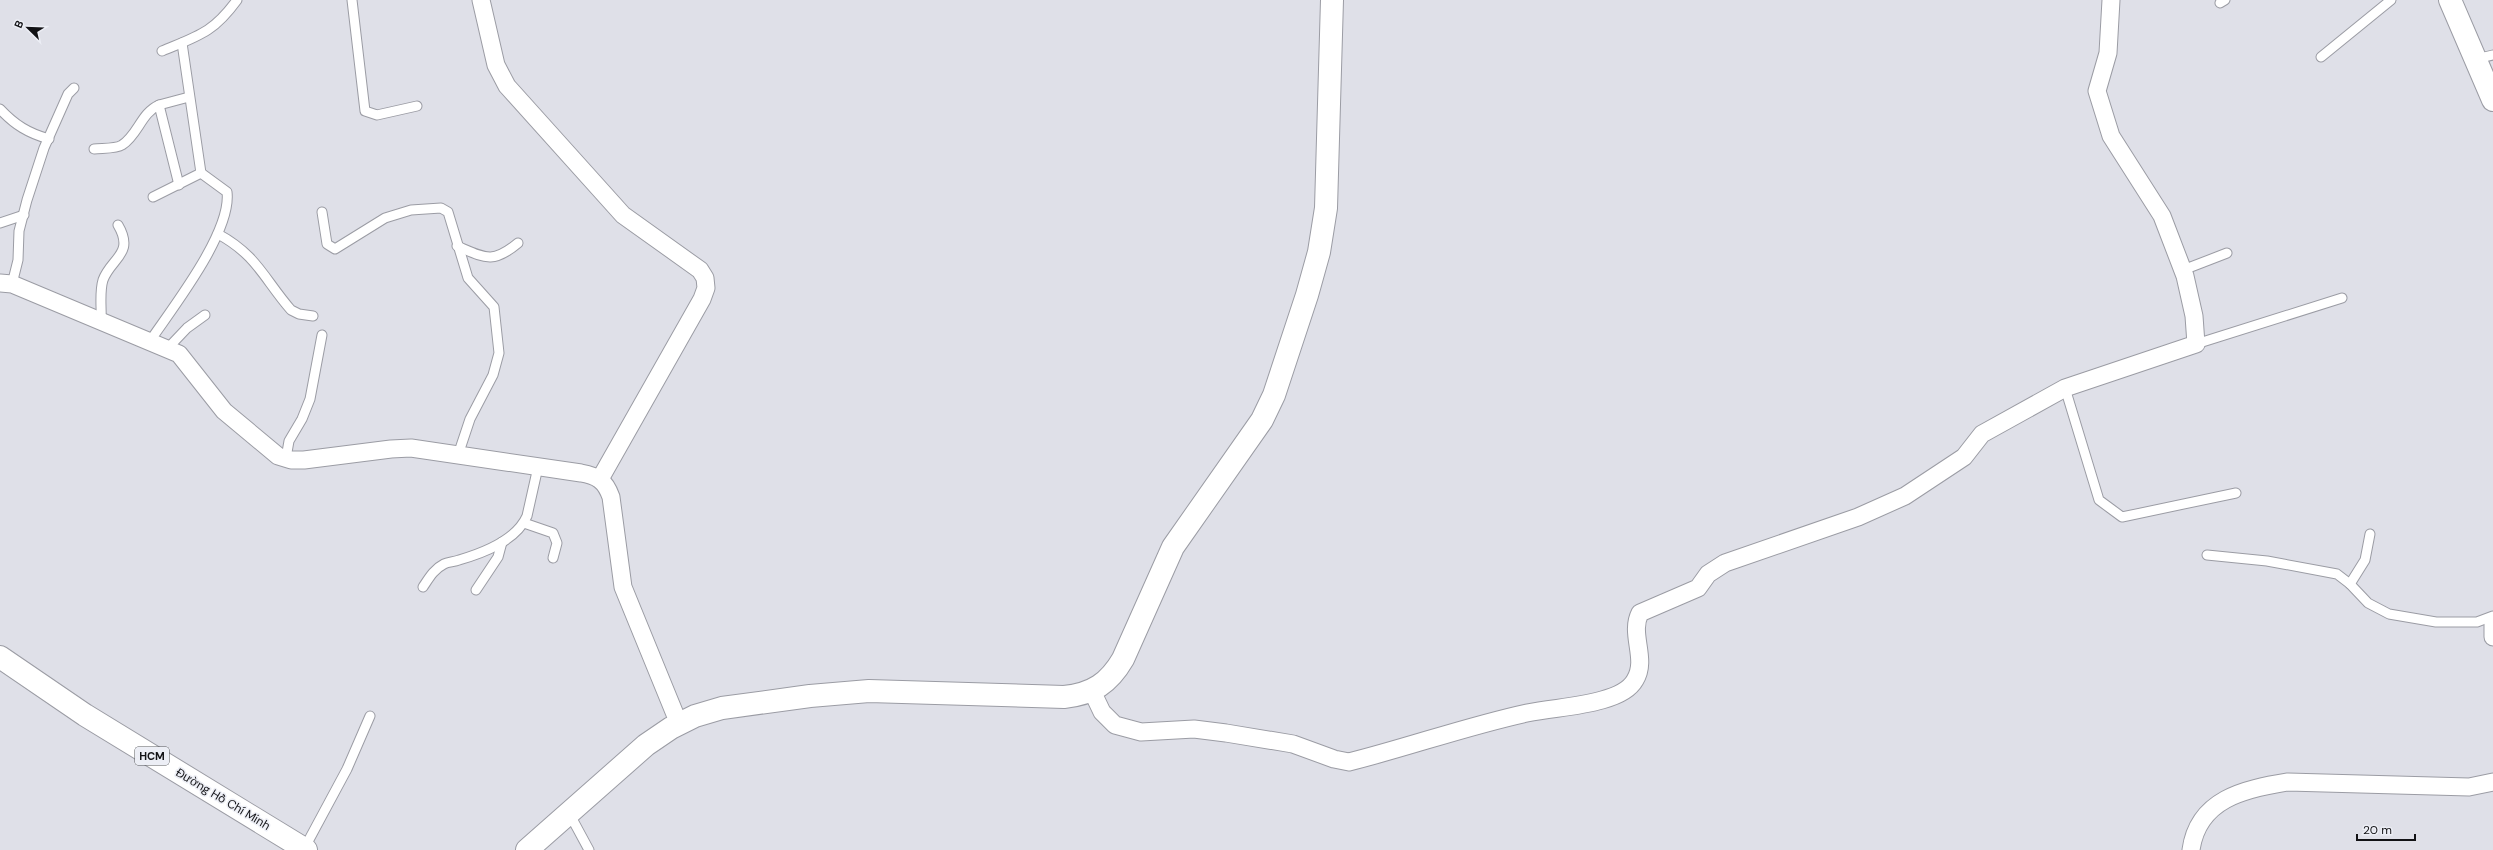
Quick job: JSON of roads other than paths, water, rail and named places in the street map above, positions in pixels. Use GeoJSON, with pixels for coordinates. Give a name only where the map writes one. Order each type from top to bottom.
{"type":"FeatureCollection","features":[{"type":"Feature","properties":{"kind":"main road"},"geometry":{"type":"LineString","coordinates":[[527,850],[646,745],[679,724],[722,708],[846,692],[1064,696],[1092,691],[1104,684],[1115,673],[1172,547],[1184,528],[1247,444],[1274,395],[1317,259],[1326,208],[1332,0]]}},
{"type":"Feature","properties":{"kind":"main road"},"geometry":{"type":"LineString","coordinates":[[2450,0],[2484,57],[2493,100]]}},
{"type":"Feature","properties":{"kind":"main road","name":"Đường Hồ Chí Minh"},"geometry":{"type":"LineString","coordinates":[[0,657],[85,715],[305,849]]}},
{"type":"Feature","properties":{"kind":"street"},"geometry":{"type":"LineString","coordinates":[[481,0],[496,65],[507,86],[624,216],[694,264],[705,278],[706,288],[702,299],[600,479]]}},
{"type":"Feature","properties":{"kind":"street"},"geometry":{"type":"LineString","coordinates":[[1092,691],[1108,720],[1122,727],[1141,732],[1194,729],[1226,732],[1293,744],[1334,759],[1349,762],[1527,713],[1601,700],[1621,693],[1635,680],[1639,664],[1639,646],[1635,630],[1640,613],[1698,588],[1708,574],[1725,563],[1858,517],[1905,496],[1964,457],[1982,434],[2065,388],[2196,344],[2194,316],[2183,270],[2162,216],[2111,136],[2097,92],[2108,53],[2111,0]]}},
{"type":"Feature","properties":{"kind":"street"},"geometry":{"type":"LineString","coordinates":[[6,284],[168,348],[187,362],[224,411],[270,451],[286,458],[304,460],[401,448],[581,473],[600,479],[607,486],[611,497],[625,596],[679,724]]}},
{"type":"Feature","properties":{"kind":"street"},"geometry":{"type":"LineString","coordinates":[[2493,624],[2493,637]]}},
{"type":"Feature","properties":{"kind":"street"},"geometry":{"type":"LineString","coordinates":[[2190,850],[2197,828],[2216,803],[2228,797],[2273,784],[2288,782],[2469,788],[2493,782]]}},
{"type":"Feature","properties":{"kind":"lane"},"geometry":{"type":"LineString","coordinates":[[162,51],[214,28],[223,20],[237,0]]}},
{"type":"Feature","properties":{"kind":"lane"},"geometry":{"type":"LineString","coordinates":[[352,0],[365,110],[377,115],[417,106]]}},
{"type":"Feature","properties":{"kind":"lane"},"geometry":{"type":"LineString","coordinates":[[2321,57],[2391,0]]}},
{"type":"Feature","properties":{"kind":"lane"},"geometry":{"type":"LineString","coordinates":[[150,341],[211,250],[218,234],[228,202],[227,192],[201,173],[182,43]]}},
{"type":"Feature","properties":{"kind":"lane"},"geometry":{"type":"LineString","coordinates":[[6,284],[18,260],[19,231],[49,139],[68,94],[74,88]]}},
{"type":"Feature","properties":{"kind":"lane"},"geometry":{"type":"LineString","coordinates":[[94,149],[121,146],[130,138],[147,113],[159,106],[190,97]]}},
{"type":"Feature","properties":{"kind":"lane"},"geometry":{"type":"LineString","coordinates":[[159,106],[179,185]]}},
{"type":"Feature","properties":{"kind":"lane"},"geometry":{"type":"LineString","coordinates":[[0,109],[10,120],[26,132],[49,139]]}},
{"type":"Feature","properties":{"kind":"lane"},"geometry":{"type":"LineString","coordinates":[[153,197],[201,173]]}},
{"type":"Feature","properties":{"kind":"lane"},"geometry":{"type":"LineString","coordinates":[[322,212],[327,244],[331,248],[342,246],[385,218],[411,210],[430,208],[443,209],[448,212],[454,226],[457,246],[468,278],[494,307],[499,353],[493,375],[470,419],[458,455]]}},
{"type":"Feature","properties":{"kind":"lane"},"geometry":{"type":"LineString","coordinates":[[0,223],[24,215]]}},
{"type":"Feature","properties":{"kind":"lane"},"geometry":{"type":"LineString","coordinates":[[101,322],[103,282],[106,274],[119,259],[124,247],[123,234],[118,225]]}},
{"type":"Feature","properties":{"kind":"lane"},"geometry":{"type":"LineString","coordinates":[[218,234],[239,245],[259,266],[291,310],[299,314],[313,316]]}},
{"type":"Feature","properties":{"kind":"lane"},"geometry":{"type":"LineString","coordinates":[[457,246],[490,259],[505,254],[518,243]]}},
{"type":"Feature","properties":{"kind":"lane"},"geometry":{"type":"LineString","coordinates":[[2183,270],[2227,253]]}},
{"type":"Feature","properties":{"kind":"lane"},"geometry":{"type":"LineString","coordinates":[[2196,344],[2342,298]]}},
{"type":"Feature","properties":{"kind":"lane"},"geometry":{"type":"LineString","coordinates":[[168,348],[187,328],[205,316]]}},
{"type":"Feature","properties":{"kind":"lane"},"geometry":{"type":"LineString","coordinates":[[286,458],[289,441],[302,419],[310,399],[322,335]]}},
{"type":"Feature","properties":{"kind":"lane"},"geometry":{"type":"LineString","coordinates":[[2065,388],[2099,500],[2122,517],[2236,493]]}},
{"type":"Feature","properties":{"kind":"lane"},"geometry":{"type":"LineString","coordinates":[[423,587],[435,570],[445,564],[482,552],[507,540],[524,523],[538,467]]}},
{"type":"Feature","properties":{"kind":"lane"},"geometry":{"type":"LineString","coordinates":[[524,523],[553,533],[557,543],[552,558]]}},
{"type":"Feature","properties":{"kind":"lane"},"geometry":{"type":"LineString","coordinates":[[2350,584],[2365,560],[2370,534]]}},
{"type":"Feature","properties":{"kind":"lane"},"geometry":{"type":"LineString","coordinates":[[476,590],[498,556],[502,542]]}},
{"type":"Feature","properties":{"kind":"lane"},"geometry":{"type":"LineString","coordinates":[[2207,555],[2267,561],[2337,574],[2350,584],[2368,603],[2389,614],[2436,622],[2477,622],[2493,616]]}},
{"type":"Feature","properties":{"kind":"lane"},"geometry":{"type":"LineString","coordinates":[[305,849],[347,769],[370,716]]}},
{"type":"Feature","properties":{"kind":"lane"},"geometry":{"type":"LineString","coordinates":[[569,813],[589,850]]}}]}
